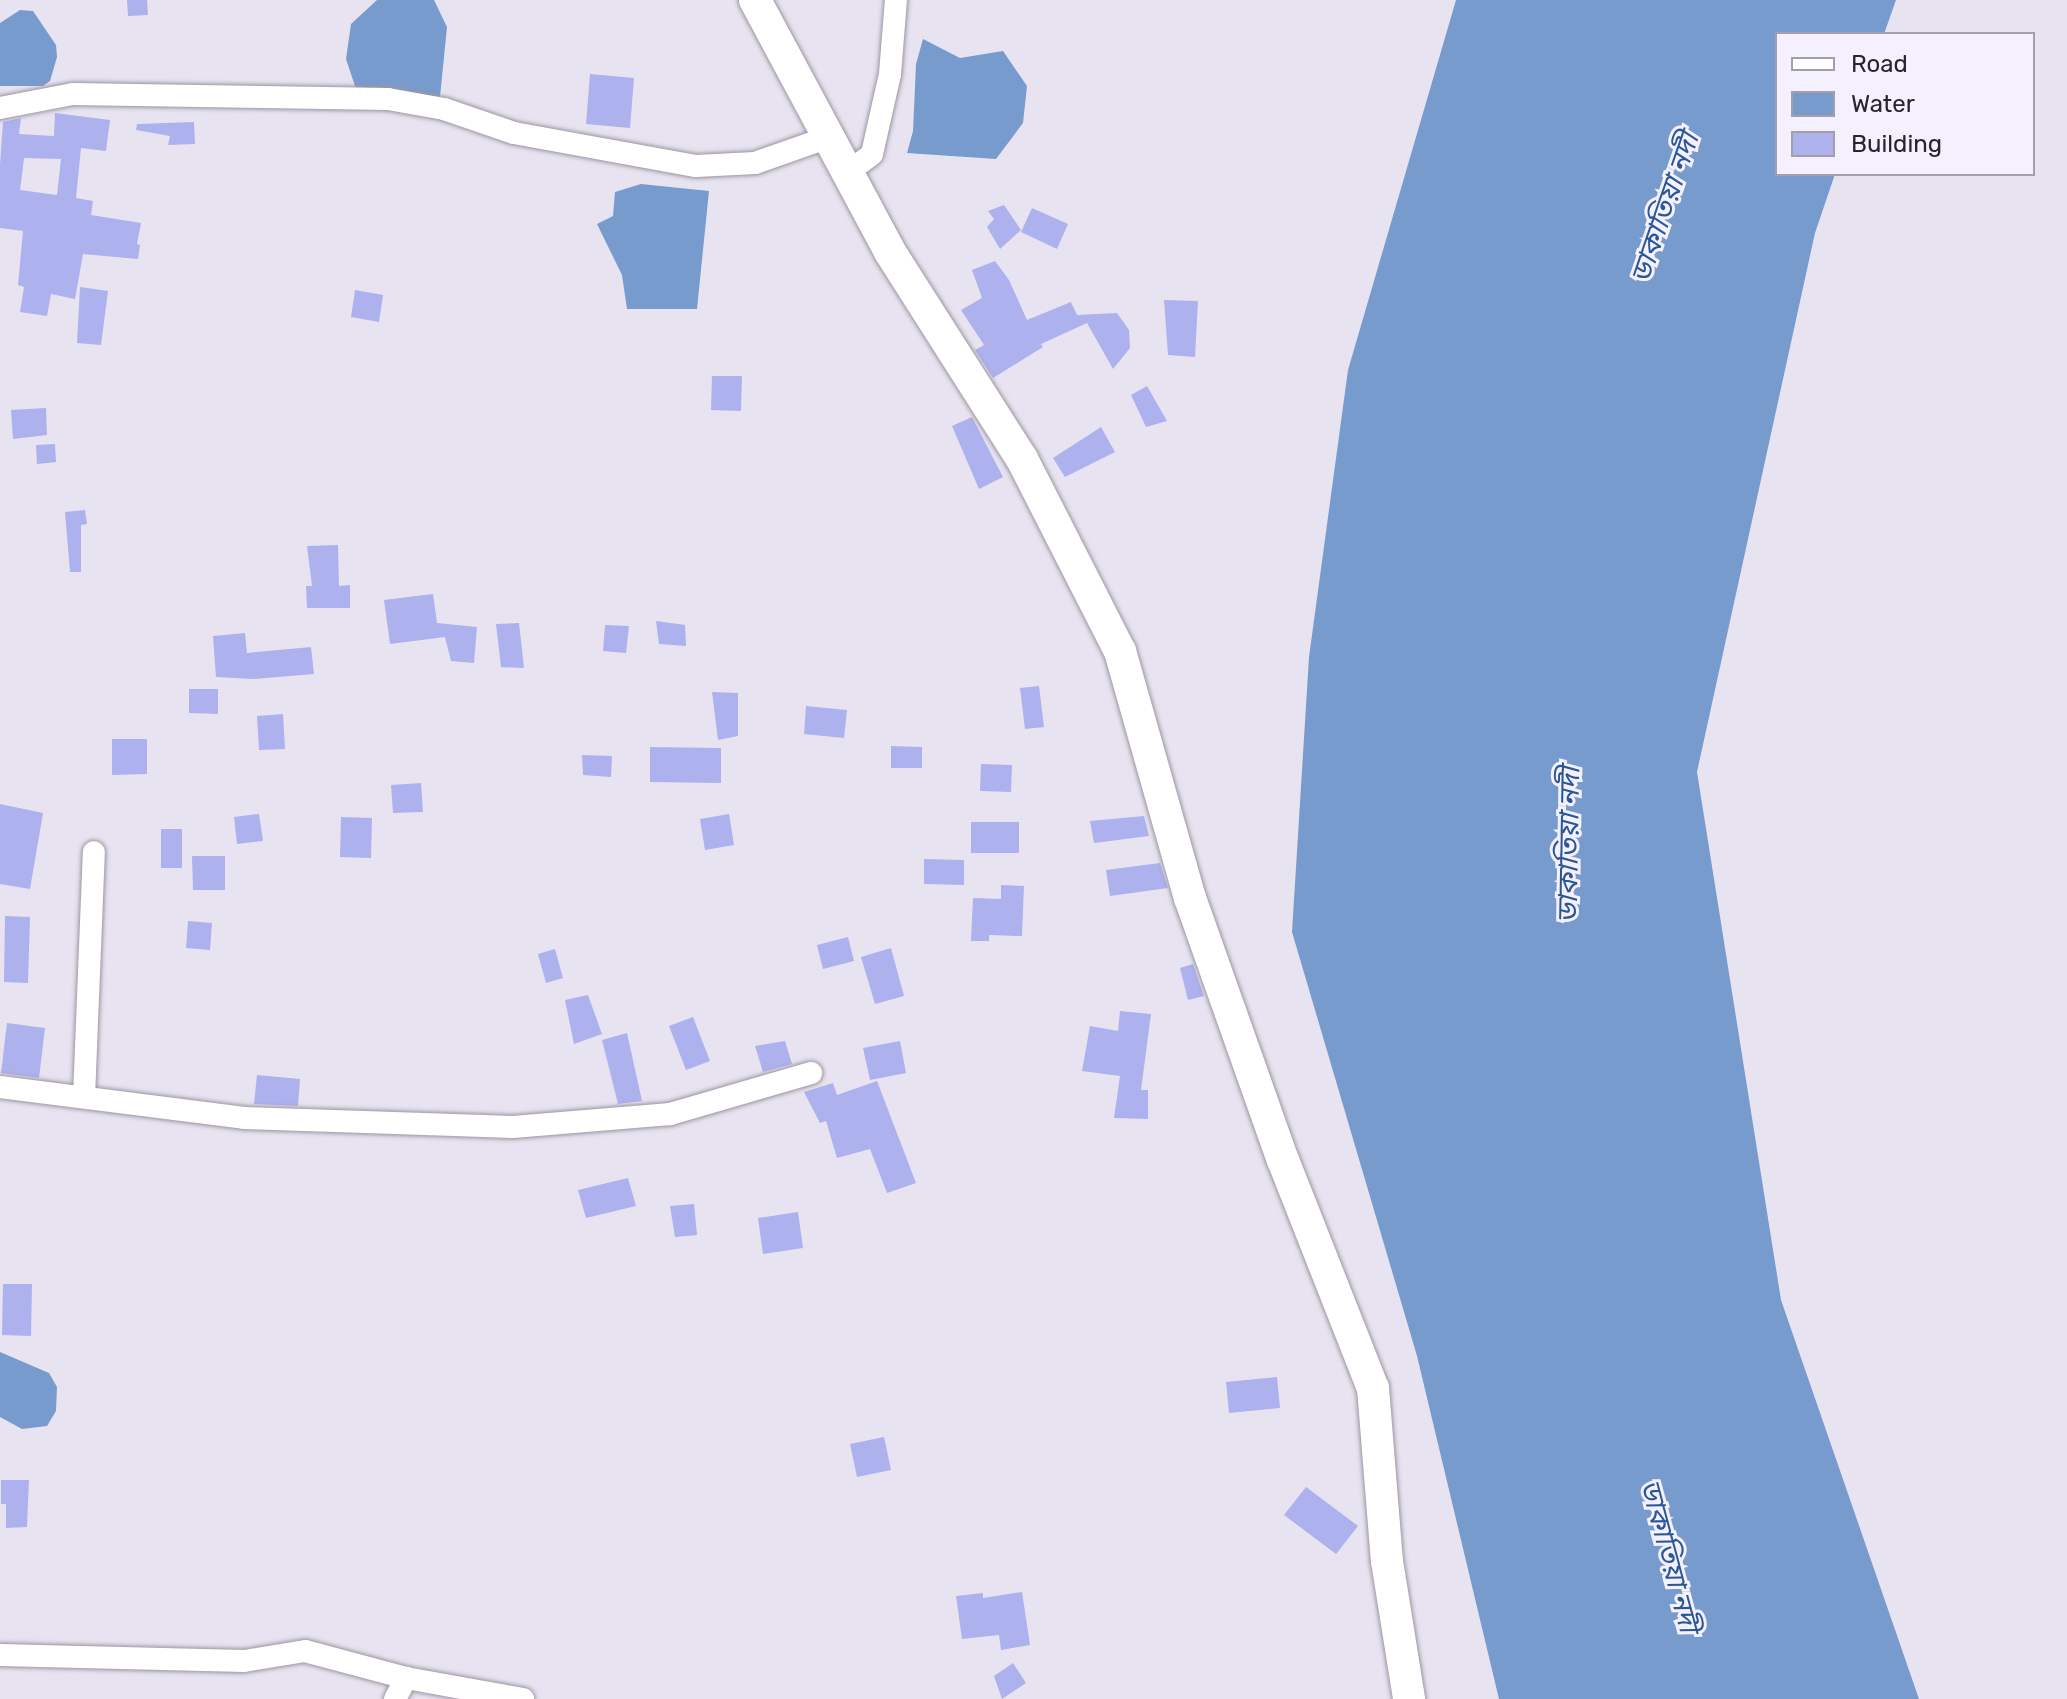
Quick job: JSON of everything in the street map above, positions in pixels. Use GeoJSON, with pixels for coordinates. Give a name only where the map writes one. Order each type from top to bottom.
{"type":"FeatureCollection","features":[{"type":"Feature","properties":{"kind":"main road"},"geometry":{"type":"LineString","coordinates":[[755,0],[890,252],[1022,459],[1120,651],[1195,912],[1283,1160],[1373,1388],[1387,1561],[1409,1699]]}},
{"type":"Feature","properties":{"kind":"street"},"geometry":{"type":"LineString","coordinates":[[848,173],[872,154],[890,74],[896,0]]}},
{"type":"Feature","properties":{"kind":"street"},"geometry":{"type":"LineString","coordinates":[[0,108],[73,94],[388,99],[444,109],[514,133],[696,166],[755,163],[829,137]]}},
{"type":"Feature","properties":{"kind":"street"},"geometry":{"type":"LineString","coordinates":[[84,1097],[94,852]]}},
{"type":"Feature","properties":{"kind":"street"},"geometry":{"type":"LineString","coordinates":[[0,1087],[244,1118],[513,1127],[670,1114],[811,1073]]}},
{"type":"Feature","properties":{"kind":"street"},"geometry":{"type":"LineString","coordinates":[[0,1655],[244,1661],[305,1651],[406,1678],[523,1699]]}},
{"type":"Feature","properties":{"kind":"street"},"geometry":{"type":"LineString","coordinates":[[395,1699],[406,1678]]}},
{"type":"Feature","properties":{"kind":"water"},"geometry":{"type":"Polygon","coordinates":[[[377,0],[434,0],[447,27],[440,97],[366,88],[359,98],[346,59],[351,24],[377,0]]]}},
{"type":"Feature","properties":{"kind":"water","name":"ডাকাতিয়া নদী"},"geometry":{"type":"Polygon","coordinates":[[[1456,0],[1896,0],[1885,32],[1775,32],[1775,176],[1834,176],[1815,233],[1697,772],[1781,1300],[1919,1699],[1499,1699],[1417,1356],[1292,932],[1309,657],[1348,370],[1456,0]]]}},
{"type":"Feature","properties":{"kind":"water"},"geometry":{"type":"Polygon","coordinates":[[[20,10],[33,11],[56,45],[57,57],[50,81],[43,86],[0,86],[0,23],[20,10]]]}},
{"type":"Feature","properties":{"kind":"water"},"geometry":{"type":"Polygon","coordinates":[[[923,39],[960,58],[1003,51],[1027,86],[1023,123],[996,159],[907,153],[913,131],[916,64],[923,39]]]}},
{"type":"Feature","properties":{"kind":"water"},"geometry":{"type":"Polygon","coordinates":[[[641,184],[709,191],[697,309],[627,309],[622,275],[597,224],[613,216],[615,192],[641,184]]]}},
{"type":"Feature","properties":{"kind":"water"},"geometry":{"type":"Polygon","coordinates":[[[0,1352],[49,1373],[57,1387],[56,1411],[47,1426],[22,1429],[0,1417],[0,1352]]]}},
{"type":"Feature","properties":{"kind":"building"},"geometry":{"type":"Polygon","coordinates":[[[127,0],[147,0],[148,15],[128,16],[127,0]]]}},
{"type":"Feature","properties":{"kind":"building"},"geometry":{"type":"Polygon","coordinates":[[[590,74],[634,78],[630,128],[586,124],[590,74]]]}},
{"type":"Feature","properties":{"kind":"building"},"geometry":{"type":"Polygon","coordinates":[[[55,113],[110,120],[106,151],[81,148],[76,198],[93,201],[91,215],[141,223],[138,259],[83,254],[75,299],[51,294],[47,316],[20,312],[24,287],[18,285],[23,231],[0,228],[3,122],[21,118],[19,134],[54,136],[55,113]],[[24,158],[20,190],[57,195],[61,159],[24,158]]]}},
{"type":"Feature","properties":{"kind":"building"},"geometry":{"type":"Polygon","coordinates":[[[194,122],[195,144],[168,145],[170,136],[136,130],[137,124],[194,122]]]}},
{"type":"Feature","properties":{"kind":"building"},"geometry":{"type":"Polygon","coordinates":[[[1004,205],[1021,230],[1000,249],[987,227],[994,219],[988,211],[1004,205]]]}},
{"type":"Feature","properties":{"kind":"building"},"geometry":{"type":"Polygon","coordinates":[[[1032,208],[1068,224],[1057,249],[1021,232],[1032,208]]]}},
{"type":"Feature","properties":{"kind":"building"},"geometry":{"type":"Polygon","coordinates":[[[995,261],[1009,280],[1027,320],[1071,302],[1077,315],[1117,313],[1129,330],[1130,348],[1113,369],[1087,323],[1041,344],[1043,347],[993,378],[975,350],[984,345],[961,310],[982,298],[972,270],[995,261]]]}},
{"type":"Feature","properties":{"kind":"building"},"geometry":{"type":"Polygon","coordinates":[[[80,287],[108,291],[101,345],[77,343],[80,287]]]}},
{"type":"Feature","properties":{"kind":"building"},"geometry":{"type":"Polygon","coordinates":[[[355,290],[383,295],[379,322],[351,317],[355,290]]]}},
{"type":"Feature","properties":{"kind":"building"},"geometry":{"type":"Polygon","coordinates":[[[1164,300],[1198,301],[1195,357],[1168,355],[1164,300]]]}},
{"type":"Feature","properties":{"kind":"building"},"geometry":{"type":"Polygon","coordinates":[[[712,376],[742,376],[741,411],[711,410],[712,376]]]}},
{"type":"Feature","properties":{"kind":"building"},"geometry":{"type":"Polygon","coordinates":[[[1147,386],[1167,421],[1146,427],[1131,395],[1147,386]]]}},
{"type":"Feature","properties":{"kind":"building"},"geometry":{"type":"Polygon","coordinates":[[[46,408],[47,435],[13,439],[11,410],[46,408]]]}},
{"type":"Feature","properties":{"kind":"building"},"geometry":{"type":"Polygon","coordinates":[[[972,417],[1003,477],[979,489],[952,426],[972,417]]]}},
{"type":"Feature","properties":{"kind":"building"},"geometry":{"type":"Polygon","coordinates":[[[1101,427],[1115,452],[1065,477],[1053,458],[1101,427]]]}},
{"type":"Feature","properties":{"kind":"building"},"geometry":{"type":"Polygon","coordinates":[[[55,444],[56,462],[37,464],[36,445],[55,444]]]}},
{"type":"Feature","properties":{"kind":"building"},"geometry":{"type":"Polygon","coordinates":[[[85,510],[87,524],[81,525],[81,572],[70,572],[65,512],[85,510]]]}},
{"type":"Feature","properties":{"kind":"building"},"geometry":{"type":"Polygon","coordinates":[[[338,545],[339,586],[350,585],[350,608],[307,608],[306,586],[312,586],[307,546],[338,545]]]}},
{"type":"Feature","properties":{"kind":"building"},"geometry":{"type":"Polygon","coordinates":[[[433,594],[437,623],[477,627],[474,663],[451,661],[445,637],[390,644],[384,600],[433,594]]]}},
{"type":"Feature","properties":{"kind":"building"},"geometry":{"type":"Polygon","coordinates":[[[656,621],[685,625],[686,646],[659,644],[656,621]]]}},
{"type":"Feature","properties":{"kind":"building"},"geometry":{"type":"Polygon","coordinates":[[[519,623],[524,668],[501,667],[496,624],[519,623]]]}},
{"type":"Feature","properties":{"kind":"building"},"geometry":{"type":"Polygon","coordinates":[[[605,625],[629,626],[626,653],[603,651],[605,625]]]}},
{"type":"Feature","properties":{"kind":"building"},"geometry":{"type":"Polygon","coordinates":[[[245,633],[247,653],[311,647],[314,674],[253,679],[216,677],[213,636],[245,633]]]}},
{"type":"Feature","properties":{"kind":"building"},"geometry":{"type":"Polygon","coordinates":[[[1039,686],[1044,727],[1025,729],[1020,688],[1039,686]]]}},
{"type":"Feature","properties":{"kind":"building"},"geometry":{"type":"Polygon","coordinates":[[[189,689],[218,689],[218,714],[189,713],[189,689]]]}},
{"type":"Feature","properties":{"kind":"building"},"geometry":{"type":"Polygon","coordinates":[[[712,692],[738,693],[738,736],[718,740],[712,692]]]}},
{"type":"Feature","properties":{"kind":"building"},"geometry":{"type":"Polygon","coordinates":[[[806,706],[847,710],[844,738],[804,734],[806,706]]]}},
{"type":"Feature","properties":{"kind":"building"},"geometry":{"type":"Polygon","coordinates":[[[283,714],[285,749],[259,750],[257,716],[283,714]]]}},
{"type":"Feature","properties":{"kind":"building"},"geometry":{"type":"Polygon","coordinates":[[[112,739],[147,739],[147,774],[112,775],[112,739]]]}},
{"type":"Feature","properties":{"kind":"building"},"geometry":{"type":"Polygon","coordinates":[[[891,746],[922,747],[922,768],[891,768],[891,746]]]}},
{"type":"Feature","properties":{"kind":"building"},"geometry":{"type":"Polygon","coordinates":[[[650,747],[721,748],[721,783],[650,782],[650,747]]]}},
{"type":"Feature","properties":{"kind":"building"},"geometry":{"type":"Polygon","coordinates":[[[582,755],[612,756],[611,777],[583,775],[582,755]]]}},
{"type":"Feature","properties":{"kind":"building"},"geometry":{"type":"Polygon","coordinates":[[[981,764],[1012,765],[1011,792],[980,791],[981,764]]]}},
{"type":"Feature","properties":{"kind":"building"},"geometry":{"type":"Polygon","coordinates":[[[421,783],[423,812],[393,813],[391,785],[421,783]]]}},
{"type":"Feature","properties":{"kind":"building"},"geometry":{"type":"Polygon","coordinates":[[[0,804],[43,813],[30,889],[0,884],[0,804]]]}},
{"type":"Feature","properties":{"kind":"building"},"geometry":{"type":"Polygon","coordinates":[[[259,814],[263,841],[237,844],[234,817],[259,814]]]}},
{"type":"Feature","properties":{"kind":"building"},"geometry":{"type":"Polygon","coordinates":[[[729,814],[734,845],[705,850],[700,819],[729,814]]]}},
{"type":"Feature","properties":{"kind":"building"},"geometry":{"type":"Polygon","coordinates":[[[1144,816],[1149,836],[1094,843],[1090,821],[1144,816]]]}},
{"type":"Feature","properties":{"kind":"building"},"geometry":{"type":"Polygon","coordinates":[[[341,817],[372,818],[371,858],[340,857],[341,817]]]}},
{"type":"Feature","properties":{"kind":"building"},"geometry":{"type":"Polygon","coordinates":[[[971,822],[1019,822],[1019,853],[971,853],[971,822]]]}},
{"type":"Feature","properties":{"kind":"building"},"geometry":{"type":"Polygon","coordinates":[[[161,829],[182,829],[182,868],[161,868],[161,829]]]}},
{"type":"Feature","properties":{"kind":"building"},"geometry":{"type":"Polygon","coordinates":[[[192,856],[225,856],[225,890],[193,890],[192,856]]]}},
{"type":"Feature","properties":{"kind":"building"},"geometry":{"type":"Polygon","coordinates":[[[924,859],[964,860],[964,885],[924,884],[924,859]]]}},
{"type":"Feature","properties":{"kind":"building"},"geometry":{"type":"Polygon","coordinates":[[[1160,863],[1168,888],[1110,896],[1106,870],[1160,863]]]}},
{"type":"Feature","properties":{"kind":"building"},"geometry":{"type":"Polygon","coordinates":[[[1001,885],[1024,886],[1022,936],[989,935],[989,941],[971,941],[973,898],[1001,899],[1001,885]]]}},
{"type":"Feature","properties":{"kind":"building"},"geometry":{"type":"Polygon","coordinates":[[[5,916],[30,917],[28,983],[4,982],[5,916]]]}},
{"type":"Feature","properties":{"kind":"building"},"geometry":{"type":"Polygon","coordinates":[[[188,921],[212,923],[210,950],[186,948],[188,921]]]}},
{"type":"Feature","properties":{"kind":"building"},"geometry":{"type":"Polygon","coordinates":[[[848,937],[854,961],[823,969],[817,945],[848,937]]]}},
{"type":"Feature","properties":{"kind":"building"},"geometry":{"type":"Polygon","coordinates":[[[891,948],[904,996],[875,1004],[861,957],[891,948]]]}},
{"type":"Feature","properties":{"kind":"building"},"geometry":{"type":"Polygon","coordinates":[[[555,949],[563,978],[546,983],[538,954],[555,949]]]}},
{"type":"Feature","properties":{"kind":"building"},"geometry":{"type":"Polygon","coordinates":[[[1193,964],[1204,996],[1188,1000],[1180,968],[1193,964]]]}},
{"type":"Feature","properties":{"kind":"building"},"geometry":{"type":"Polygon","coordinates":[[[588,995],[602,1034],[574,1044],[565,1000],[588,995]]]}},
{"type":"Feature","properties":{"kind":"building"},"geometry":{"type":"Polygon","coordinates":[[[1120,1011],[1151,1014],[1141,1090],[1148,1090],[1148,1119],[1114,1118],[1120,1076],[1082,1071],[1090,1026],[1118,1031],[1120,1011]]]}},
{"type":"Feature","properties":{"kind":"building"},"geometry":{"type":"Polygon","coordinates":[[[693,1017],[710,1061],[686,1070],[669,1026],[693,1017]]]}},
{"type":"Feature","properties":{"kind":"building"},"geometry":{"type":"Polygon","coordinates":[[[7,1023],[45,1028],[39,1078],[1,1073],[7,1023]]]}},
{"type":"Feature","properties":{"kind":"building"},"geometry":{"type":"Polygon","coordinates":[[[627,1033],[642,1101],[618,1104],[602,1040],[627,1033]]]}},
{"type":"Feature","properties":{"kind":"building"},"geometry":{"type":"Polygon","coordinates":[[[785,1041],[792,1064],[763,1072],[755,1046],[785,1041]]]}},
{"type":"Feature","properties":{"kind":"building"},"geometry":{"type":"Polygon","coordinates":[[[900,1041],[906,1073],[870,1080],[863,1048],[900,1041]]]}},
{"type":"Feature","properties":{"kind":"building"},"geometry":{"type":"Polygon","coordinates":[[[257,1075],[300,1079],[298,1106],[254,1104],[257,1075]]]}},
{"type":"Feature","properties":{"kind":"building"},"geometry":{"type":"Polygon","coordinates":[[[877,1081],[916,1183],[887,1193],[870,1149],[837,1158],[826,1121],[820,1123],[804,1092],[833,1083],[837,1095],[877,1081]]]}},
{"type":"Feature","properties":{"kind":"building"},"geometry":{"type":"Polygon","coordinates":[[[628,1178],[636,1206],[586,1218],[578,1190],[628,1178]]]}},
{"type":"Feature","properties":{"kind":"building"},"geometry":{"type":"Polygon","coordinates":[[[694,1204],[697,1235],[675,1237],[670,1206],[694,1204]]]}},
{"type":"Feature","properties":{"kind":"building"},"geometry":{"type":"Polygon","coordinates":[[[798,1212],[803,1248],[763,1254],[758,1218],[798,1212]]]}},
{"type":"Feature","properties":{"kind":"building"},"geometry":{"type":"Polygon","coordinates":[[[3,1284],[32,1284],[31,1336],[2,1335],[3,1284]]]}},
{"type":"Feature","properties":{"kind":"building"},"geometry":{"type":"Polygon","coordinates":[[[1277,1377],[1280,1408],[1229,1413],[1226,1382],[1277,1377]]]}},
{"type":"Feature","properties":{"kind":"building"},"geometry":{"type":"Polygon","coordinates":[[[884,1437],[891,1470],[857,1477],[850,1444],[884,1437]]]}},
{"type":"Feature","properties":{"kind":"building"},"geometry":{"type":"Polygon","coordinates":[[[1,1480],[29,1480],[27,1527],[6,1528],[6,1504],[1,1504],[1,1480]]]}},
{"type":"Feature","properties":{"kind":"building"},"geometry":{"type":"Polygon","coordinates":[[[1306,1487],[1358,1526],[1336,1554],[1284,1515],[1306,1487]]]}},
{"type":"Feature","properties":{"kind":"building"},"geometry":{"type":"Polygon","coordinates":[[[1022,1592],[1030,1645],[1001,1650],[999,1635],[962,1639],[956,1596],[983,1593],[983,1598],[1022,1592]]]}},
{"type":"Feature","properties":{"kind":"building"},"geometry":{"type":"Polygon","coordinates":[[[1013,1663],[1026,1683],[1002,1699],[994,1676],[1013,1663]]]}}]}
